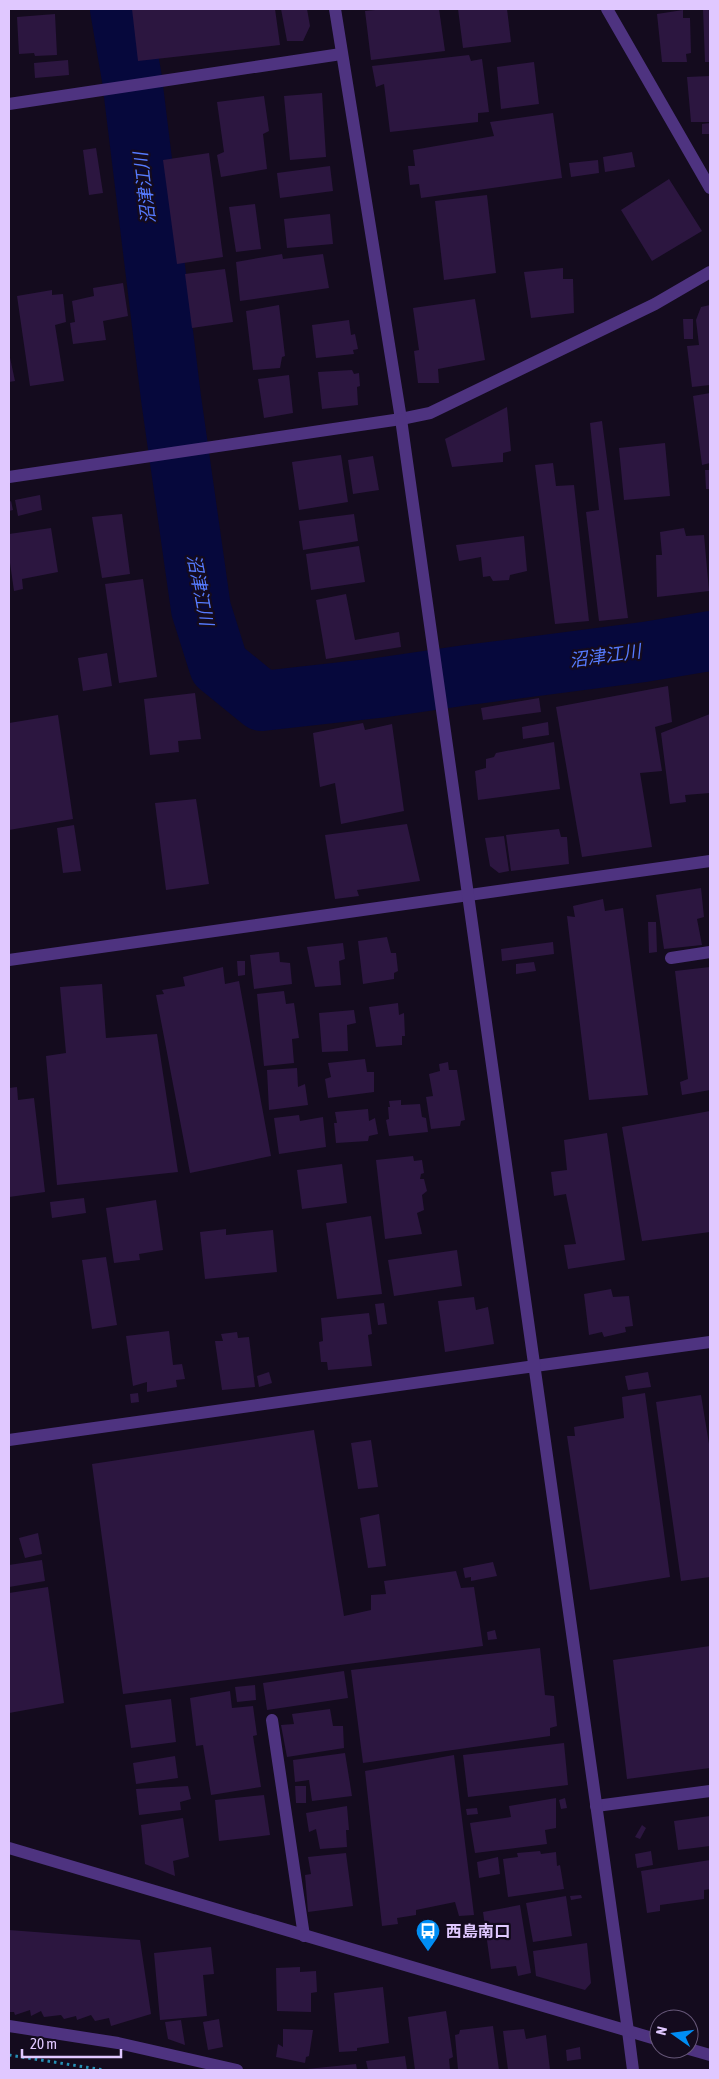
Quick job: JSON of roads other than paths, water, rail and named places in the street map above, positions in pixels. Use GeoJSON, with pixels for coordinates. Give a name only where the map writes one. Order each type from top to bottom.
{"type":"FeatureCollection","features":[{"type":"Feature","properties":{"kind":"street"},"geometry":{"type":"LineString","coordinates":[[335,9],[401,419],[633,2070]]}},
{"type":"Feature","properties":{"kind":"street"},"geometry":{"type":"LineString","coordinates":[[607,9],[710,188]]}},
{"type":"Feature","properties":{"kind":"street"},"geometry":{"type":"LineString","coordinates":[[9,104],[341,54]]}},
{"type":"Feature","properties":{"kind":"street"},"geometry":{"type":"LineString","coordinates":[[9,477],[401,419],[430,413],[655,304],[710,272]]}},
{"type":"Feature","properties":{"kind":"street"},"geometry":{"type":"LineString","coordinates":[[9,960],[710,861]]}},
{"type":"Feature","properties":{"kind":"street"},"geometry":{"type":"LineString","coordinates":[[671,958],[710,952]]}},
{"type":"Feature","properties":{"kind":"street"},"geometry":{"type":"LineString","coordinates":[[9,1440],[710,1342]]}},
{"type":"Feature","properties":{"kind":"street"},"geometry":{"type":"LineString","coordinates":[[272,1720],[304,1936]]}},
{"type":"Feature","properties":{"kind":"street"},"geometry":{"type":"LineString","coordinates":[[596,1806],[710,1791]]}},
{"type":"Feature","properties":{"kind":"street"},"geometry":{"type":"LineString","coordinates":[[9,1848],[649,2037]]}},
{"type":"Feature","properties":{"kind":"street"},"geometry":{"type":"LineString","coordinates":[[9,2026],[118,2043],[237,2070]]}},
{"type":"Feature","properties":{"kind":"waterway","name":"沼津江川"},"geometry":{"type":"LineString","coordinates":[[120,9],[132,79],[171,398],[201,609],[219,666],[262,701],[378,688],[644,652],[710,641]]}},
{"type":"Feature","properties":{"kind":"place","name":"西島南口"},"geometry":{"type":"Point","coordinates":[428,1952]}}]}
